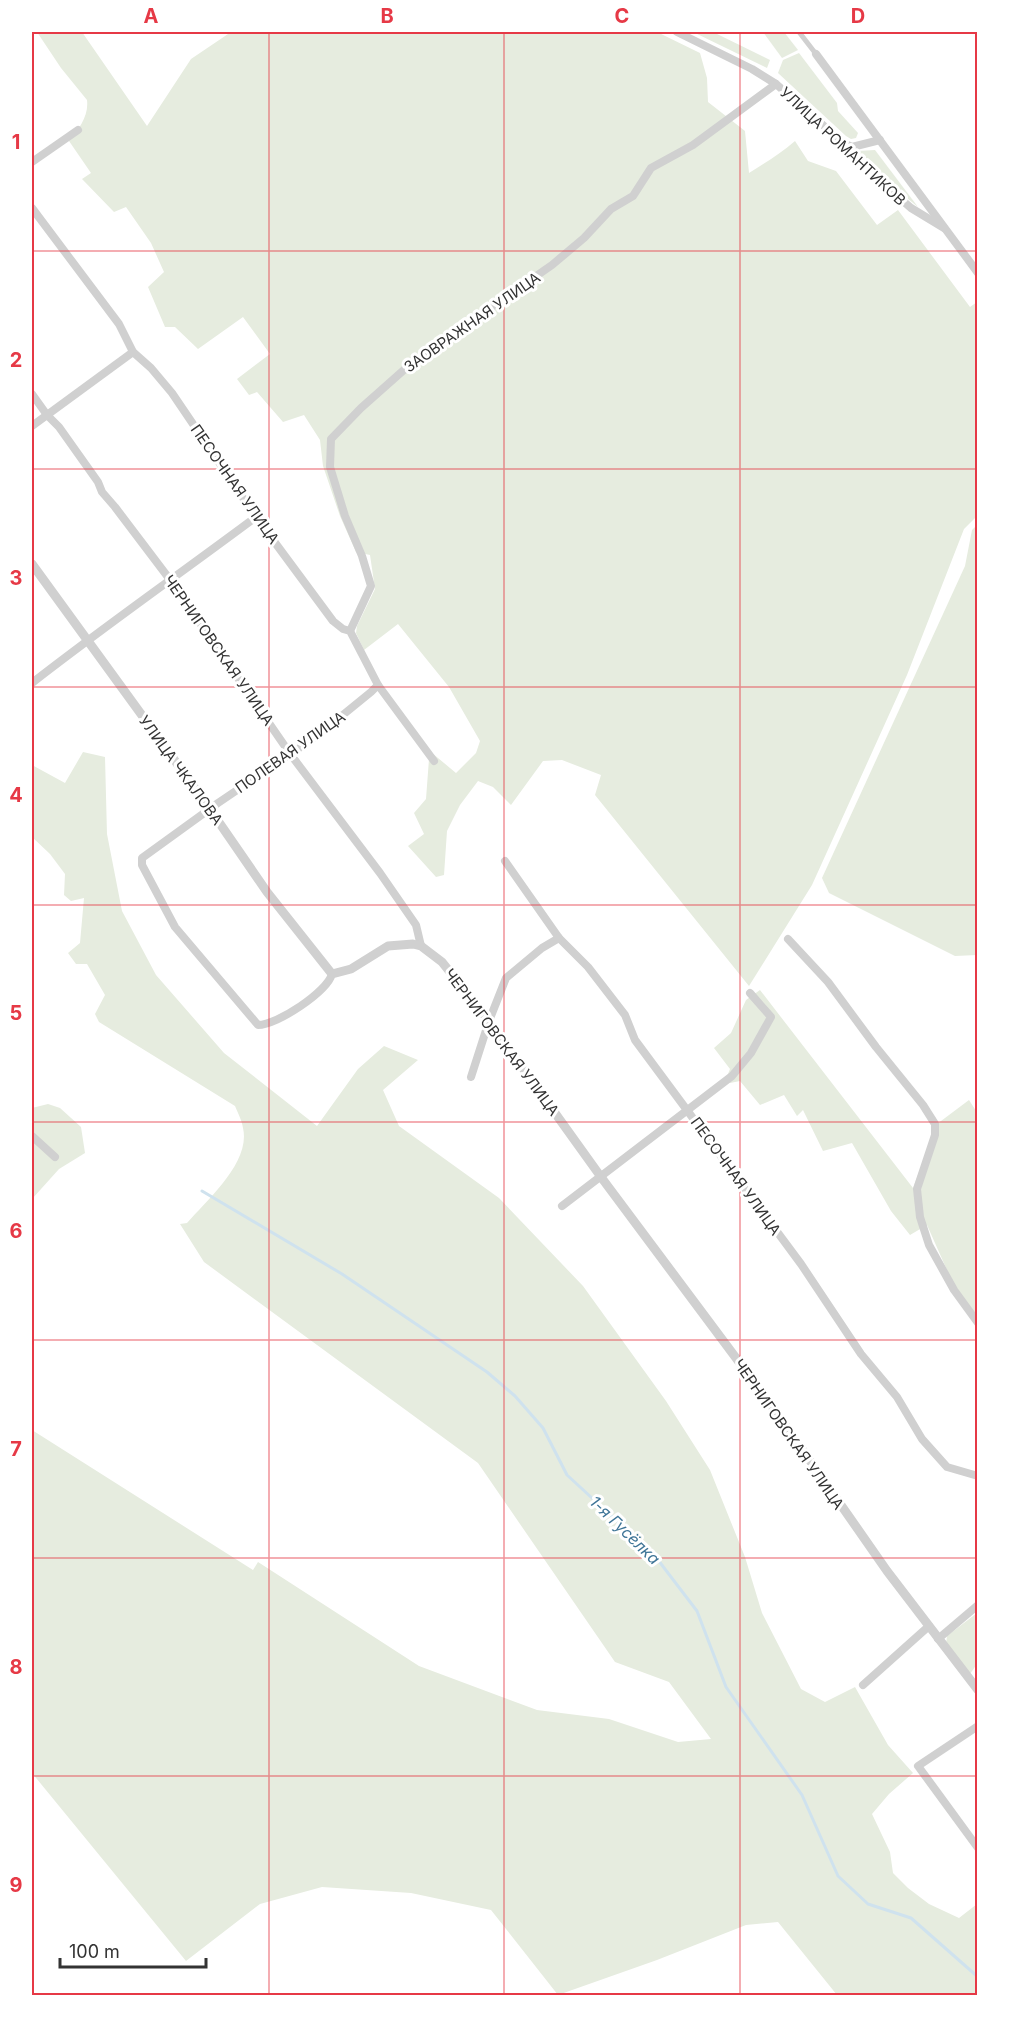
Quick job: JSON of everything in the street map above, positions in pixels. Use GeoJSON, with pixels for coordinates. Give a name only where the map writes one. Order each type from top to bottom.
{"type":"FeatureCollection","features":[{"type":"Feature","properties":{"kind":"street","name":"УЛИЦА РОМАНТИКОВ"},"geometry":{"type":"LineString","coordinates":[[677,32],[752,69],[776,84],[911,208],[944,228]]}},
{"type":"Feature","properties":{"kind":"street"},"geometry":{"type":"LineString","coordinates":[[799,32],[816,54]]}},
{"type":"Feature","properties":{"kind":"street","name":"УЛИЦА РОМАНТИКОВ"},"geometry":{"type":"LineString","coordinates":[[816,54],[978,273]]}},
{"type":"Feature","properties":{"kind":"street","name":"ЗАОВРАЖНАЯ УЛИЦА"},"geometry":{"type":"LineString","coordinates":[[350,631],[371,586],[330,467],[331,439],[414,361],[552,265],[584,238],[611,209],[633,196],[651,168],[693,145],[776,84]]}},
{"type":"Feature","properties":{"kind":"street"},"geometry":{"type":"LineString","coordinates":[[32,162],[78,130]]}},
{"type":"Feature","properties":{"kind":"street"},"geometry":{"type":"LineString","coordinates":[[839,141],[852,147],[880,140]]}},
{"type":"Feature","properties":{"kind":"street","name":"ПЕСОЧНАЯ УЛИЦА"},"geometry":{"type":"LineString","coordinates":[[32,208],[119,324],[133,352],[151,368],[172,393],[256,517],[333,621],[343,629],[350,631],[378,685],[434,761]]}},
{"type":"Feature","properties":{"kind":"street"},"geometry":{"type":"LineString","coordinates":[[32,426],[133,352]]}},
{"type":"Feature","properties":{"kind":"street","name":"ЧЕРНИГОВСКАЯ УЛИЦА"},"geometry":{"type":"LineString","coordinates":[[32,394],[59,427],[98,482],[102,492],[171,581],[291,754],[380,873],[416,925],[421,946],[442,962],[489,1021],[601,1177],[774,1409],[862,1537],[978,1690]]}},
{"type":"Feature","properties":{"kind":"street"},"geometry":{"type":"LineString","coordinates":[[32,683],[86,640],[171,581],[256,517]]}},
{"type":"Feature","properties":{"kind":"street","name":"УЛИЦА ЧКАЛОВА"},"geometry":{"type":"LineString","coordinates":[[32,564],[210,809],[267,892],[332,974]]}},
{"type":"Feature","properties":{"kind":"street","name":"ПОЛЕВАЯ УЛИЦА"},"geometry":{"type":"LineString","coordinates":[[332,974],[330,982],[300,1007],[266,1025],[258,1025],[175,927],[142,865],[142,858],[318,736],[378,685]]}},
{"type":"Feature","properties":{"kind":"street","name":"ПЕСОЧНАЯ УЛИЦА"},"geometry":{"type":"LineString","coordinates":[[505,861],[559,938],[588,967],[625,1015],[635,1040],[801,1264],[861,1354],[897,1397],[921,1439],[947,1467],[978,1476]]}},
{"type":"Feature","properties":{"kind":"street"},"geometry":{"type":"LineString","coordinates":[[471,1077],[506,978],[542,948],[559,938]]}},
{"type":"Feature","properties":{"kind":"street"},"geometry":{"type":"LineString","coordinates":[[788,939],[828,982],[923,1105],[935,1124],[936,1136],[917,1189],[920,1216],[929,1245],[954,1290],[978,1323]]}},
{"type":"Feature","properties":{"kind":"street"},"geometry":{"type":"LineString","coordinates":[[332,974],[351,969],[388,946],[413,944],[421,946]]}},
{"type":"Feature","properties":{"kind":"street"},"geometry":{"type":"LineString","coordinates":[[562,1206],[732,1076],[752,1053],[771,1017],[750,993]]}},
{"type":"Feature","properties":{"kind":"street"},"geometry":{"type":"LineString","coordinates":[[32,1136],[55,1157]]}},
{"type":"Feature","properties":{"kind":"street"},"geometry":{"type":"LineString","coordinates":[[938,1639],[978,1605]]}},
{"type":"Feature","properties":{"kind":"street"},"geometry":{"type":"LineString","coordinates":[[863,1685],[929,1626]]}},
{"type":"Feature","properties":{"kind":"street"},"geometry":{"type":"LineString","coordinates":[[978,1726],[918,1766],[978,1848]]}},
{"type":"Feature","properties":{"kind":"shaded area"},"geometry":{"type":"Polygon","coordinates":[[[37,32],[82,32],[147,126],[191,59],[231,32],[657,32],[700,53],[707,78],[708,102],[745,131],[749,173],[795,141],[808,161],[836,171],[877,225],[898,210],[970,307],[977,302],[977,516],[964,529],[907,675],[812,885],[749,986],[595,795],[601,775],[562,760],[543,761],[511,805],[493,787],[478,781],[460,805],[447,831],[444,875],[436,877],[408,846],[424,834],[414,813],[426,799],[429,759],[432,753],[456,773],[476,753],[480,741],[449,687],[398,624],[364,650],[356,633],[357,626],[375,589],[370,555],[356,552],[340,516],[323,466],[320,440],[304,415],[283,422],[257,392],[249,395],[237,379],[270,354],[243,317],[198,349],[175,327],[165,327],[148,287],[164,272],[151,243],[126,207],[114,212],[82,179],[91,173],[69,141],[85,117],[87,100],[61,68],[37,32]]]}},
{"type":"Feature","properties":{"kind":"shaded area"},"geometry":{"type":"Polygon","coordinates":[[[693,32],[713,32],[770,60],[767,68],[693,32]]]}},
{"type":"Feature","properties":{"kind":"shaded area"},"geometry":{"type":"Polygon","coordinates":[[[763,32],[784,32],[798,50],[782,58],[763,32]]]}},
{"type":"Feature","properties":{"kind":"shaded area"},"geometry":{"type":"Polygon","coordinates":[[[799,53],[837,103],[838,111],[858,133],[856,138],[851,139],[846,136],[778,73],[783,60],[799,53]]]}},
{"type":"Feature","properties":{"kind":"shaded area"},"geometry":{"type":"Polygon","coordinates":[[[875,150],[918,207],[857,157],[857,151],[875,150]]]}},
{"type":"Feature","properties":{"kind":"shaded area"},"geometry":{"type":"Polygon","coordinates":[[[977,525],[977,955],[955,956],[829,893],[822,878],[965,566],[972,530],[977,525]]]}},
{"type":"Feature","properties":{"kind":"shaded area"},"geometry":{"type":"Polygon","coordinates":[[[83,752],[105,757],[107,834],[122,911],[156,975],[224,1053],[317,1126],[358,1069],[384,1046],[418,1060],[383,1090],[399,1126],[499,1198],[583,1286],[666,1401],[710,1470],[745,1557],[762,1613],[801,1689],[825,1702],[855,1687],[888,1745],[913,1773],[889,1794],[872,1814],[890,1852],[893,1873],[908,1888],[929,1904],[959,1918],[977,1904],[977,1995],[837,1995],[778,1922],[746,1925],[558,1995],[491,1910],[411,1893],[322,1887],[260,1904],[186,1961],[32,1773],[32,1430],[253,1570],[258,1562],[419,1666],[537,1710],[609,1719],[678,1742],[711,1739],[669,1682],[615,1662],[478,1463],[204,1262],[180,1224],[187,1223],[216,1192],[234,1167],[244,1141],[240,1117],[235,1106],[99,1022],[95,1014],[105,995],[87,964],[76,964],[68,953],[80,943],[84,898],[71,901],[64,895],[65,874],[50,854],[32,837],[32,765],[65,783],[83,752]]]}},
{"type":"Feature","properties":{"kind":"shaded area"},"geometry":{"type":"Polygon","coordinates":[[[760,990],[913,1188],[937,1124],[969,1100],[978,1114],[977,1320],[955,1288],[927,1225],[910,1235],[891,1211],[852,1143],[823,1151],[803,1110],[797,1116],[784,1095],[760,1105],[740,1081],[730,1083],[726,1079],[730,1069],[714,1048],[731,1033],[746,1000],[760,990]]]}},
{"type":"Feature","properties":{"kind":"shaded area"},"geometry":{"type":"Polygon","coordinates":[[[48,1104],[60,1108],[81,1127],[85,1153],[59,1169],[32,1199],[32,1108],[48,1104]]]}},
{"type":"Feature","properties":{"kind":"shaded area"},"geometry":{"type":"Polygon","coordinates":[[[977,1613],[977,1664],[970,1674],[946,1644],[947,1636],[977,1613]]]}},
{"type":"Feature","properties":{"kind":"waterway","name":"1-я Гусёлка"},"geometry":{"type":"LineString","coordinates":[[202,1191],[342,1274],[487,1372],[515,1396],[543,1428],[567,1475],[655,1556],[697,1611],[726,1687],[802,1795],[838,1876],[868,1904],[911,1918],[978,1977]]}}]}
